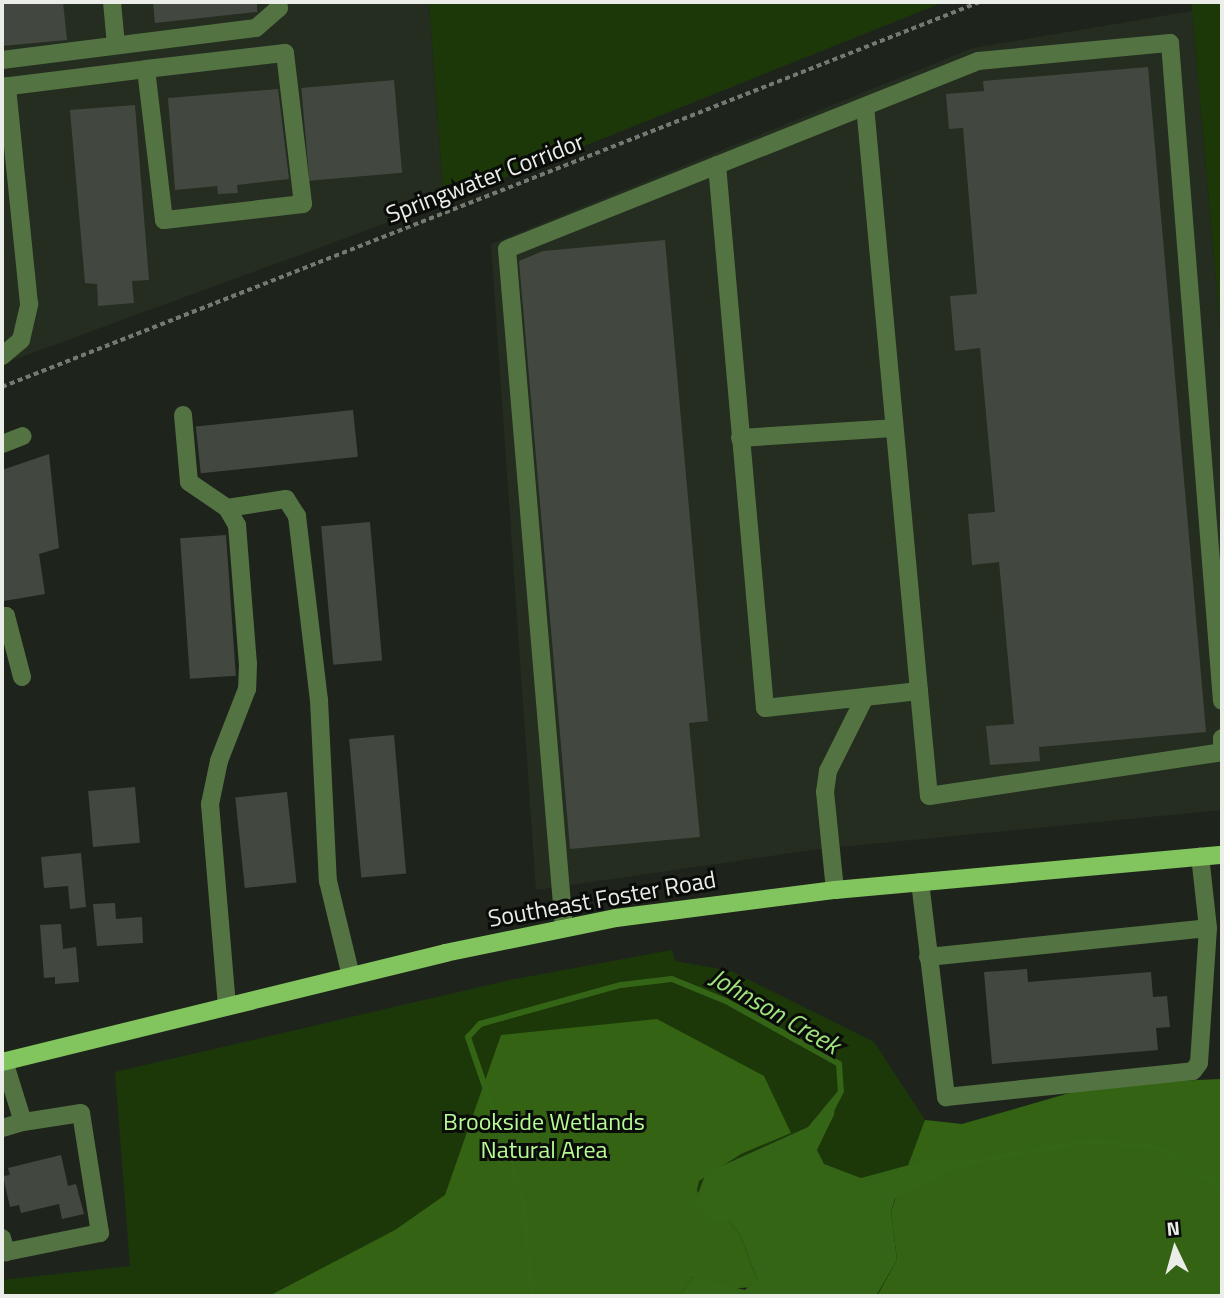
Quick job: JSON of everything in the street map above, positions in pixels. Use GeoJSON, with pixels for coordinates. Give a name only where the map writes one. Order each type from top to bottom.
{"type":"FeatureCollection","features":[{"type":"Feature","properties":{"kind":"main road","name":"Southeast Foster Road"},"geometry":{"type":"LineString","coordinates":[[3,1061],[351,976],[564,928],[835,890],[1222,855]]}},
{"type":"Feature","properties":{"kind":"lane"},"geometry":{"type":"LineString","coordinates":[[112,2],[116,46]]}},
{"type":"Feature","properties":{"kind":"lane"},"geometry":{"type":"LineString","coordinates":[[2,60],[256,28],[279,8],[278,2]]}},
{"type":"Feature","properties":{"kind":"lane"},"geometry":{"type":"LineString","coordinates":[[564,928],[507,249],[978,61],[1170,43],[1222,701]]}},
{"type":"Feature","properties":{"kind":"lane"},"geometry":{"type":"LineString","coordinates":[[2,356],[21,340],[29,304],[5,86],[146,69],[285,53],[303,204],[164,220],[146,69]]}},
{"type":"Feature","properties":{"kind":"lane"},"geometry":{"type":"LineString","coordinates":[[865,106],[929,796],[1222,752],[1222,738]]}},
{"type":"Feature","properties":{"kind":"lane"},"geometry":{"type":"LineString","coordinates":[[717,165],[765,708],[919,691]]}},
{"type":"Feature","properties":{"kind":"lane"},"geometry":{"type":"LineString","coordinates":[[183,415],[189,482],[227,508],[237,525],[248,664],[247,689],[219,761],[209,804],[228,1006]]}},
{"type":"Feature","properties":{"kind":"lane"},"geometry":{"type":"LineString","coordinates":[[740,438],[893,428]]}},
{"type":"Feature","properties":{"kind":"lane"},"geometry":{"type":"LineString","coordinates":[[2,444],[23,436]]}},
{"type":"Feature","properties":{"kind":"lane"},"geometry":{"type":"LineString","coordinates":[[227,508],[286,499],[297,516],[319,700],[328,881],[351,976]]}},
{"type":"Feature","properties":{"kind":"lane"},"geometry":{"type":"LineString","coordinates":[[2,617],[6,616],[22,677]]}},
{"type":"Feature","properties":{"kind":"lane"},"geometry":{"type":"LineString","coordinates":[[835,890],[825,792],[828,771],[864,697]]}},
{"type":"Feature","properties":{"kind":"lane"},"geometry":{"type":"LineString","coordinates":[[920,882],[946,1097],[1193,1071],[1199,1063],[1208,928],[1200,856]]}},
{"type":"Feature","properties":{"kind":"lane"},"geometry":{"type":"LineString","coordinates":[[928,957],[1208,928]]}},
{"type":"Feature","properties":{"kind":"lane"},"geometry":{"type":"LineString","coordinates":[[3,1061],[23,1122]]}},
{"type":"Feature","properties":{"kind":"lane"},"geometry":{"type":"LineString","coordinates":[[2,1128],[81,1113],[100,1233],[6,1252],[2,1238]]}},
{"type":"Feature","properties":{"kind":"path","name":"Springwater Corridor"},"geometry":{"type":"LineString","coordinates":[[2,387],[981,2]]}},
{"type":"Feature","properties":{"kind":"shaded area"},"geometry":{"type":"Polygon","coordinates":[[[2,2],[429,2],[444,202],[2,364],[2,2]]]}},
{"type":"Feature","properties":{"kind":"shaded area"},"geometry":{"type":"Polygon","coordinates":[[[1192,11],[1222,348],[1222,810],[819,849],[536,890],[491,244],[973,48],[1192,11]]]}},
{"type":"Feature","properties":{"kind":"shaded area"},"geometry":{"type":"Polygon","coordinates":[[[837,1092],[834,1115],[817,1150],[824,1164],[861,1178],[935,1158],[956,1161],[958,1169],[895,1199],[891,1211],[897,1260],[876,1296],[680,1296],[693,1277],[745,1290],[757,1279],[740,1234],[728,1221],[709,1221],[694,1204],[706,1173],[808,1127],[837,1092]]]}},
{"type":"Feature","properties":{"kind":"green space"},"geometry":{"type":"Polygon","coordinates":[[[429,2],[944,2],[444,202],[429,2]]]}},
{"type":"Feature","properties":{"kind":"green space"},"geometry":{"type":"Polygon","coordinates":[[[1192,2],[1222,2],[1222,348],[1192,11],[1192,2]]]}},
{"type":"Feature","properties":{"kind":"green space","name":"Brookside Wetlands Natural Area"},"geometry":{"type":"Polygon","coordinates":[[[672,950],[675,961],[731,971],[874,1042],[925,1120],[962,1124],[1101,1084],[1222,1296],[876,1296],[897,1260],[896,1239],[916,1166],[861,1178],[823,1164],[817,1150],[834,1115],[836,1093],[808,1127],[706,1173],[757,1279],[704,1276],[680,1296],[2,1296],[2,1280],[130,1266],[115,1072],[510,980],[672,950]]]}},
{"type":"Feature","properties":{"kind":"green space"},"geometry":{"type":"Polygon","coordinates":[[[657,1019],[764,1076],[791,1133],[741,1154],[699,1181],[697,1190],[709,1221],[728,1221],[740,1234],[757,1279],[754,1287],[727,1289],[693,1277],[680,1296],[269,1296],[395,1230],[445,1195],[501,1035],[657,1019]]]}},
{"type":"Feature","properties":{"kind":"green space"},"geometry":{"type":"Polygon","coordinates":[[[1222,1079],[1222,1296],[877,1296],[897,1260],[891,1211],[925,1120],[962,1124],[1101,1084],[1222,1079]]]}},
{"type":"Feature","properties":{"kind":"building"},"geometry":{"type":"Polygon","coordinates":[[[2,2],[63,2],[67,40],[2,46],[2,2]]]}},
{"type":"Feature","properties":{"kind":"building"},"geometry":{"type":"Polygon","coordinates":[[[153,2],[257,2],[257,12],[155,23],[153,2]]]}},
{"type":"Feature","properties":{"kind":"building"},"geometry":{"type":"Polygon","coordinates":[[[1148,67],[1206,732],[1039,747],[1040,761],[990,765],[986,726],[1014,724],[999,562],[972,565],[968,514],[995,512],[980,348],[955,351],[950,296],[977,294],[963,128],[949,129],[946,94],[984,91],[983,81],[1148,67]]]}},
{"type":"Feature","properties":{"kind":"building"},"geometry":{"type":"Polygon","coordinates":[[[394,80],[402,173],[309,181],[301,88],[394,80]]]}},
{"type":"Feature","properties":{"kind":"building"},"geometry":{"type":"Polygon","coordinates":[[[278,89],[289,179],[237,185],[238,193],[218,194],[217,186],[175,190],[168,98],[278,89]]]}},
{"type":"Feature","properties":{"kind":"building"},"geometry":{"type":"Polygon","coordinates":[[[135,105],[149,280],[132,281],[134,303],[98,306],[97,284],[85,283],[70,110],[135,105]]]}},
{"type":"Feature","properties":{"kind":"building"},"geometry":{"type":"Polygon","coordinates":[[[665,240],[708,721],[689,723],[700,837],[570,849],[519,261],[543,251],[665,240]]]}},
{"type":"Feature","properties":{"kind":"building"},"geometry":{"type":"Polygon","coordinates":[[[353,410],[358,457],[201,473],[196,427],[353,410]]]}},
{"type":"Feature","properties":{"kind":"building"},"geometry":{"type":"Polygon","coordinates":[[[49,454],[59,548],[39,554],[45,594],[4,601],[2,470],[49,454]]]}},
{"type":"Feature","properties":{"kind":"building"},"geometry":{"type":"Polygon","coordinates":[[[370,522],[382,660],[333,665],[321,526],[370,522]]]}},
{"type":"Feature","properties":{"kind":"building"},"geometry":{"type":"Polygon","coordinates":[[[226,535],[236,676],[190,679],[180,538],[226,535]]]}},
{"type":"Feature","properties":{"kind":"building"},"geometry":{"type":"Polygon","coordinates":[[[394,735],[406,873],[361,877],[349,739],[394,735]]]}},
{"type":"Feature","properties":{"kind":"building"},"geometry":{"type":"Polygon","coordinates":[[[135,787],[140,843],[93,847],[88,791],[135,787]]]}},
{"type":"Feature","properties":{"kind":"building"},"geometry":{"type":"Polygon","coordinates":[[[287,792],[297,883],[245,888],[235,797],[287,792]]]}},
{"type":"Feature","properties":{"kind":"building"},"geometry":{"type":"Polygon","coordinates":[[[81,853],[86,907],[70,909],[68,886],[44,888],[41,857],[81,853]]]}},
{"type":"Feature","properties":{"kind":"building"},"geometry":{"type":"Polygon","coordinates":[[[115,903],[116,919],[142,917],[143,943],[97,946],[93,904],[115,903]]]}},
{"type":"Feature","properties":{"kind":"building"},"geometry":{"type":"Polygon","coordinates":[[[61,924],[63,949],[76,947],[79,982],[55,984],[55,977],[44,978],[40,925],[61,924]]]}},
{"type":"Feature","properties":{"kind":"building"},"geometry":{"type":"Polygon","coordinates":[[[1027,969],[1028,982],[1151,972],[1153,997],[1167,996],[1170,1027],[1156,1028],[1158,1050],[992,1064],[984,972],[1027,969]]]}},
{"type":"Feature","properties":{"kind":"building"},"geometry":{"type":"Polygon","coordinates":[[[61,1155],[68,1186],[76,1184],[84,1214],[62,1219],[59,1204],[21,1213],[19,1205],[10,1207],[3,1176],[10,1175],[8,1168],[61,1155]]]}},
{"type":"Feature","properties":{"kind":"waterway","name":"Johnson Creek"},"geometry":{"type":"LineString","coordinates":[[532,1296],[523,1197],[468,1037],[480,1024],[621,985],[672,979],[726,1001],[839,1064],[841,1091],[833,1107]]}},
{"type":"Feature","properties":{"kind":"waterway","name":"Johnson Creek"},"geometry":{"type":"LineString","coordinates":[[949,1166],[1089,1141],[1161,1148],[1222,1188]]}}]}
